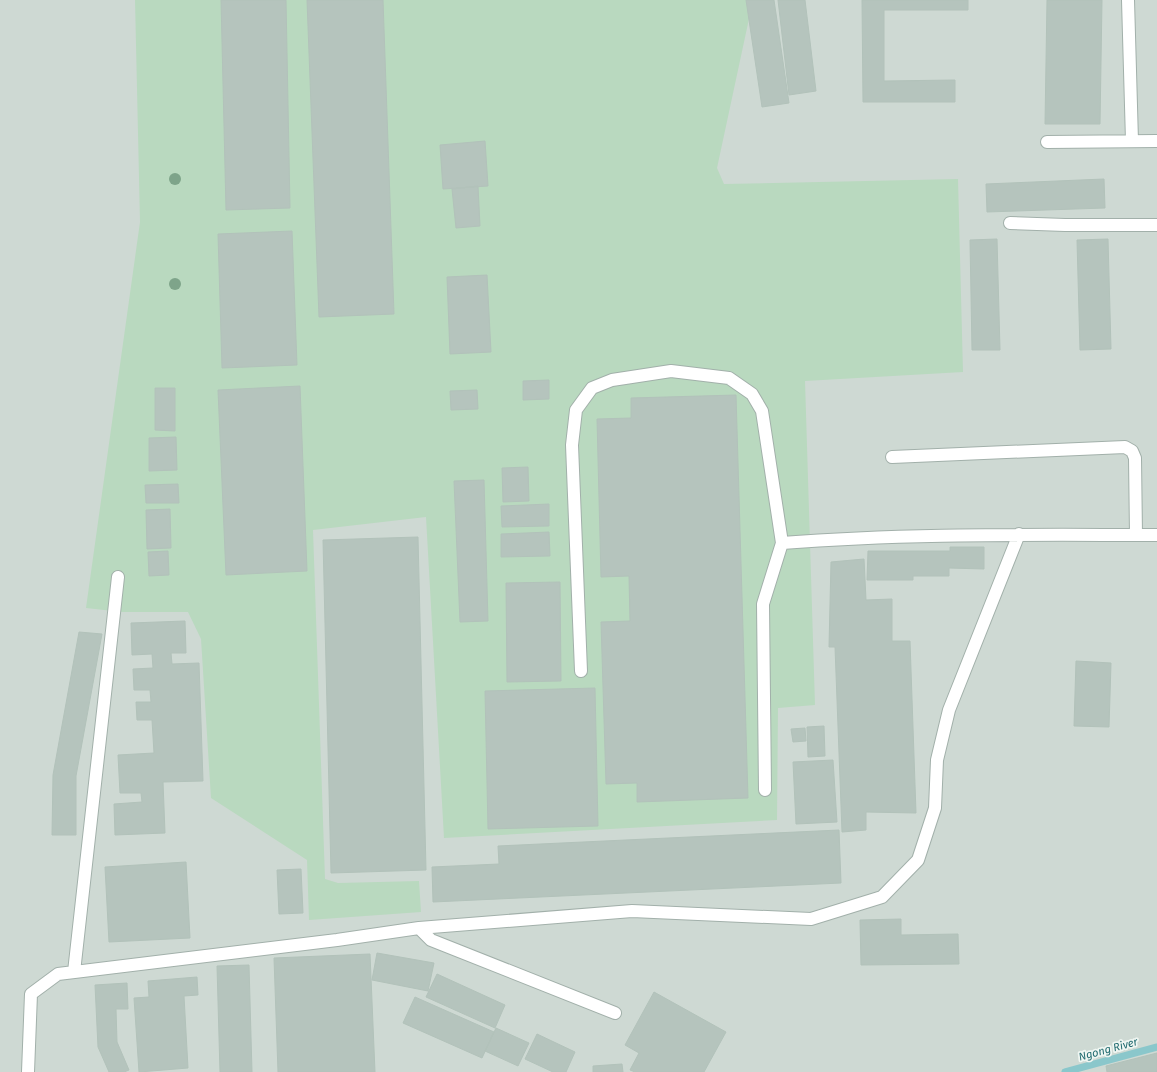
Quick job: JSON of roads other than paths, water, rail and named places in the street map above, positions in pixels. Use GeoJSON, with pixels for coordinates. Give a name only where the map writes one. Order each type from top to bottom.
{"type":"FeatureCollection","features":[{"type":"Feature","properties":{"kind":"lane"},"geometry":{"type":"LineString","coordinates":[[1128,0],[1132,141]]}},
{"type":"Feature","properties":{"kind":"lane"},"geometry":{"type":"LineString","coordinates":[[1047,142],[1157,141]]}},
{"type":"Feature","properties":{"kind":"lane"},"geometry":{"type":"LineString","coordinates":[[1010,223],[1065,225],[1157,225]]}},
{"type":"Feature","properties":{"kind":"lane"},"geometry":{"type":"LineString","coordinates":[[581,671],[572,445],[576,410],[592,388],[612,380],[671,371],[729,378],[752,394],[762,411],[782,543],[763,604],[765,790]]}},
{"type":"Feature","properties":{"kind":"lane"},"geometry":{"type":"LineString","coordinates":[[892,457],[1125,446],[1132,450],[1135,458],[1136,535]]}},
{"type":"Feature","properties":{"kind":"lane"},"geometry":{"type":"LineString","coordinates":[[28,1072],[31,994],[58,974],[337,940],[419,928],[632,911],[735,917],[811,919],[882,897],[918,860],[935,808],[937,760],[949,710],[1019,534]]}},
{"type":"Feature","properties":{"kind":"lane"},"geometry":{"type":"LineString","coordinates":[[782,543],[816,540],[1019,534],[1157,535]]}},
{"type":"Feature","properties":{"kind":"lane"},"geometry":{"type":"LineString","coordinates":[[74,972],[118,577]]}},
{"type":"Feature","properties":{"kind":"lane"},"geometry":{"type":"LineString","coordinates":[[419,928],[431,940],[615,1013]]}},
{"type":"Feature","properties":{"kind":"waterway","name":"Ngong River"},"geometry":{"type":"LineString","coordinates":[[1065,1072],[1157,1047]]}}]}
